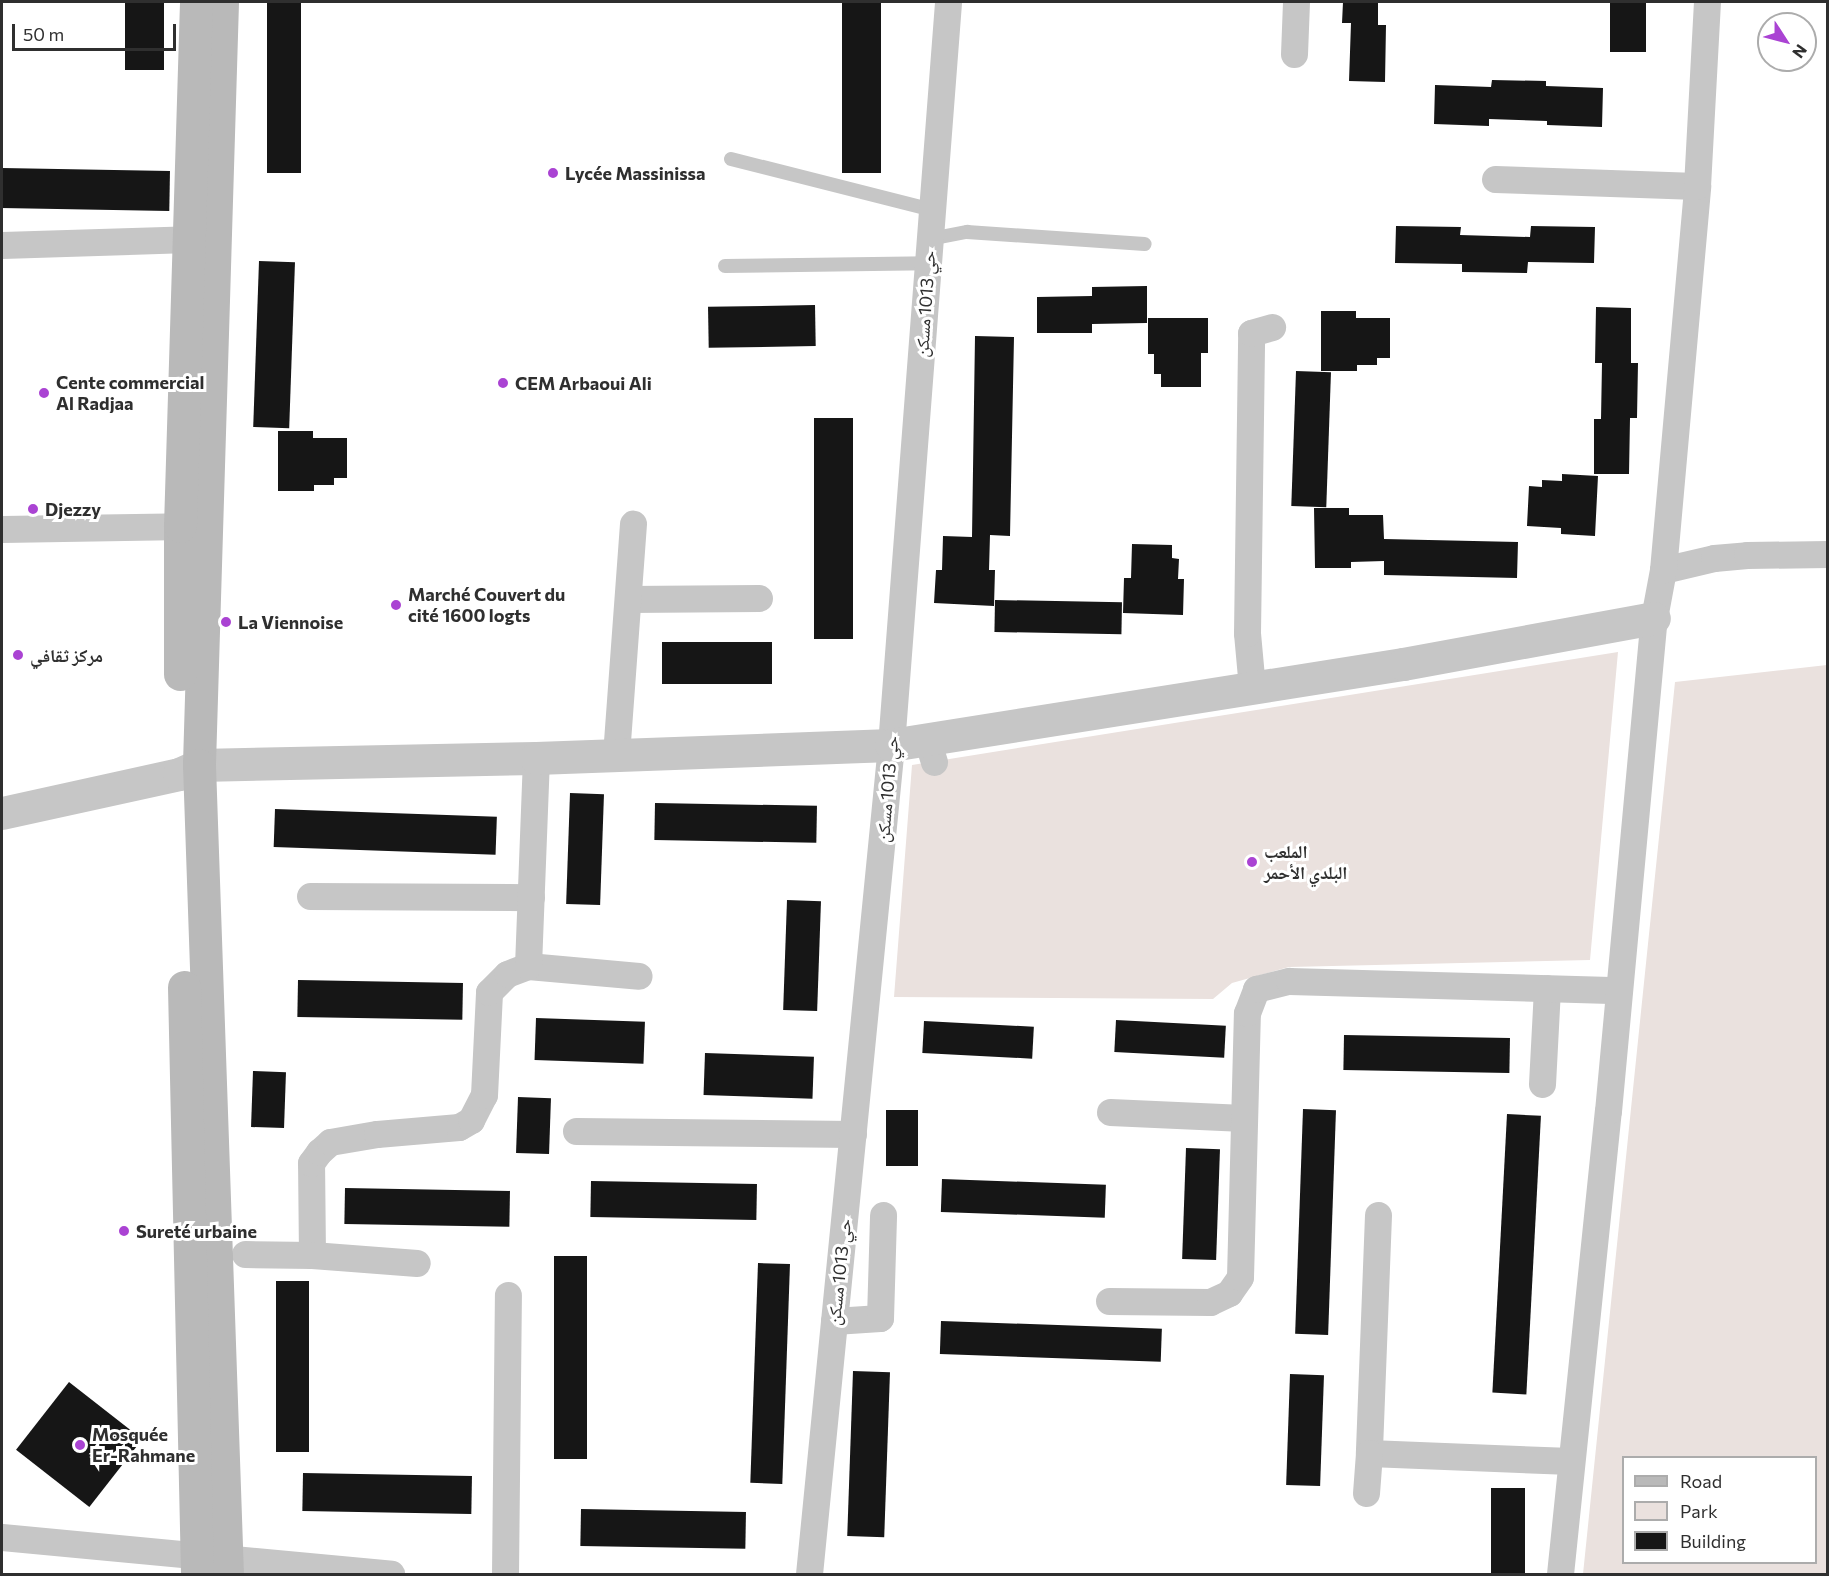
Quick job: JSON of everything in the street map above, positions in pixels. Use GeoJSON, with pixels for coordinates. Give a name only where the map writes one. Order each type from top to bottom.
{"type":"FeatureCollection","features":[{"type":"Feature","properties":{"kind":"main road"},"geometry":{"type":"LineString","coordinates":[[196,2],[189,239],[193,526],[189,770],[212,1566]]}},
{"type":"Feature","properties":{"kind":"main road"},"geometry":{"type":"LineString","coordinates":[[193,526],[222,2]]}},
{"type":"Feature","properties":{"kind":"street","name":"حي 1013 مسكن"},"geometry":{"type":"LineString","coordinates":[[809,1575],[891,745],[948,2]]}},
{"type":"Feature","properties":{"kind":"street"},"geometry":{"type":"LineString","coordinates":[[1294,54],[1296,2]]}},
{"type":"Feature","properties":{"kind":"street"},"geometry":{"type":"LineString","coordinates":[[1560,1575],[1654,618],[1663,570],[1697,186],[1707,2]]}},
{"type":"Feature","properties":{"kind":"street"},"geometry":{"type":"LineString","coordinates":[[1495,179],[1697,186]]}},
{"type":"Feature","properties":{"kind":"street"},"geometry":{"type":"LineString","coordinates":[[2,245],[189,239]]}},
{"type":"Feature","properties":{"kind":"street"},"geometry":{"type":"LineString","coordinates":[[1252,688],[1247,633],[1251,333],[1272,327]]}},
{"type":"Feature","properties":{"kind":"street"},"geometry":{"type":"LineString","coordinates":[[616,755],[633,524]]}},
{"type":"Feature","properties":{"kind":"street"},"geometry":{"type":"LineString","coordinates":[[2,529],[193,526]]}},
{"type":"Feature","properties":{"kind":"street"},"geometry":{"type":"LineString","coordinates":[[1663,570],[1714,558],[1747,555],[1827,555]]}},
{"type":"Feature","properties":{"kind":"street"},"geometry":{"type":"LineString","coordinates":[[628,599],[759,598]]}},
{"type":"Feature","properties":{"kind":"street"},"geometry":{"type":"LineString","coordinates":[[2,813],[189,770],[891,745],[930,751],[1252,688],[1403,664],[1654,618]]}},
{"type":"Feature","properties":{"kind":"street"},"geometry":{"type":"LineString","coordinates":[[528,966],[536,758]]}},
{"type":"Feature","properties":{"kind":"street"},"geometry":{"type":"LineString","coordinates":[[310,896],[531,897]]}},
{"type":"Feature","properties":{"kind":"street"},"geometry":{"type":"LineString","coordinates":[[312,1255],[311,1164],[330,1142],[377,1134],[459,1127],[471,1120],[484,1095],[489,992],[507,974],[528,966],[639,976]]}},
{"type":"Feature","properties":{"kind":"street"},"geometry":{"type":"LineString","coordinates":[[1109,1301],[1210,1302],[1229,1293],[1240,1277],[1247,1012],[1256,988],[1289,981],[1619,990]]}},
{"type":"Feature","properties":{"kind":"street"},"geometry":{"type":"LineString","coordinates":[[1542,1084],[1547,988]]}},
{"type":"Feature","properties":{"kind":"street"},"geometry":{"type":"LineString","coordinates":[[1110,1112],[1244,1118]]}},
{"type":"Feature","properties":{"kind":"street"},"geometry":{"type":"LineString","coordinates":[[576,1131],[853,1134]]}},
{"type":"Feature","properties":{"kind":"street"},"geometry":{"type":"LineString","coordinates":[[834,1321],[880,1318],[883,1215]]}},
{"type":"Feature","properties":{"kind":"street"},"geometry":{"type":"LineString","coordinates":[[1366,1493],[1378,1215]]}},
{"type":"Feature","properties":{"kind":"street"},"geometry":{"type":"LineString","coordinates":[[244,1254],[312,1255],[417,1263]]}},
{"type":"Feature","properties":{"kind":"street"},"geometry":{"type":"LineString","coordinates":[[505,1575],[508,1295]]}},
{"type":"Feature","properties":{"kind":"street"},"geometry":{"type":"LineString","coordinates":[[1369,1453],[1571,1461]]}},
{"type":"Feature","properties":{"kind":"street"},"geometry":{"type":"LineString","coordinates":[[2,1537],[212,1566],[391,1575]]}},
{"type":"Feature","properties":{"kind":"lane"},"geometry":{"type":"LineString","coordinates":[[731,159],[932,210]]}},
{"type":"Feature","properties":{"kind":"lane"},"geometry":{"type":"LineString","coordinates":[[724,266],[929,251],[967,232],[1145,244]]}},
{"type":"Feature","properties":{"kind":"green space","name":"الملعب البلدي الأحمر"},"geometry":{"type":"Polygon","coordinates":[[[1618,652],[1590,960],[1289,967],[1232,983],[1213,999],[894,997],[912,765],[1618,652]]]}},
{"type":"Feature","properties":{"kind":"green space"},"geometry":{"type":"Polygon","coordinates":[[[1827,665],[1827,1574],[1583,1574],[1675,682],[1827,665]]]}},
{"type":"Feature","properties":{"kind":"building"},"geometry":{"type":"Polygon","coordinates":[[[125,2],[164,2],[164,70],[125,70],[125,2]]]}},
{"type":"Feature","properties":{"kind":"building"},"geometry":{"type":"Polygon","coordinates":[[[267,2],[301,2],[301,173],[267,173],[267,2]]]}},
{"type":"Feature","properties":{"kind":"building"},"geometry":{"type":"Polygon","coordinates":[[[842,2],[881,2],[881,173],[842,173],[842,2]]]}},
{"type":"Feature","properties":{"kind":"building"},"geometry":{"type":"Polygon","coordinates":[[[1343,2],[1378,2],[1378,25],[1386,25],[1385,82],[1349,81],[1351,23],[1342,23],[1343,2]]]}},
{"type":"Feature","properties":{"kind":"building"},"geometry":{"type":"Polygon","coordinates":[[[1610,2],[1646,2],[1646,52],[1610,52],[1610,2]]]}},
{"type":"Feature","properties":{"kind":"building"},"geometry":{"type":"Polygon","coordinates":[[[1492,80],[1546,81],[1546,86],[1603,88],[1602,127],[1547,125],[1547,121],[1489,119],[1489,126],[1434,124],[1435,85],[1491,87],[1492,80]]]}},
{"type":"Feature","properties":{"kind":"building"},"geometry":{"type":"Polygon","coordinates":[[[2,168],[170,171],[169,211],[2,208],[2,168]]]}},
{"type":"Feature","properties":{"kind":"building"},"geometry":{"type":"Polygon","coordinates":[[[1396,226],[1461,227],[1460,235],[1530,237],[1531,226],[1595,227],[1594,263],[1528,262],[1527,273],[1462,272],[1462,264],[1395,263],[1396,226]]]}},
{"type":"Feature","properties":{"kind":"building"},"geometry":{"type":"Polygon","coordinates":[[[259,261],[295,262],[289,428],[253,427],[259,261]]]}},
{"type":"Feature","properties":{"kind":"building"},"geometry":{"type":"Polygon","coordinates":[[[1147,286],[1147,323],[1092,324],[1092,333],[1037,333],[1037,297],[1092,296],[1092,287],[1147,286]]]}},
{"type":"Feature","properties":{"kind":"building"},"geometry":{"type":"Polygon","coordinates":[[[815,305],[816,346],[709,348],[708,307],[815,305]]]}},
{"type":"Feature","properties":{"kind":"building"},"geometry":{"type":"Polygon","coordinates":[[[1596,307],[1631,308],[1631,363],[1638,363],[1637,418],[1630,418],[1629,474],[1594,474],[1594,419],[1601,419],[1602,363],[1595,363],[1596,307]]]}},
{"type":"Feature","properties":{"kind":"building"},"geometry":{"type":"Polygon","coordinates":[[[1321,311],[1356,311],[1356,318],[1390,318],[1390,358],[1377,358],[1377,365],[1357,365],[1357,371],[1321,371],[1321,311]]]}},
{"type":"Feature","properties":{"kind":"building"},"geometry":{"type":"Polygon","coordinates":[[[1148,318],[1208,318],[1208,353],[1201,353],[1201,387],[1161,387],[1161,374],[1154,374],[1154,354],[1148,354],[1148,318]]]}},
{"type":"Feature","properties":{"kind":"building"},"geometry":{"type":"Polygon","coordinates":[[[975,336],[1014,337],[1010,536],[990,535],[989,570],[995,570],[994,606],[934,603],[936,570],[942,570],[943,536],[972,537],[975,336]]]}},
{"type":"Feature","properties":{"kind":"building"},"geometry":{"type":"Polygon","coordinates":[[[1296,371],[1331,372],[1326,507],[1291,506],[1296,371]]]}},
{"type":"Feature","properties":{"kind":"building"},"geometry":{"type":"Polygon","coordinates":[[[814,418],[853,418],[853,639],[814,639],[814,418]]]}},
{"type":"Feature","properties":{"kind":"building"},"geometry":{"type":"Polygon","coordinates":[[[278,431],[313,431],[313,438],[347,438],[347,478],[334,478],[334,485],[314,485],[314,491],[278,491],[278,431]]]}},
{"type":"Feature","properties":{"kind":"building"},"geometry":{"type":"Polygon","coordinates":[[[1562,474],[1598,476],[1595,536],[1561,534],[1561,528],[1527,526],[1529,486],[1542,487],[1542,480],[1562,481],[1562,474]]]}},
{"type":"Feature","properties":{"kind":"building"},"geometry":{"type":"Polygon","coordinates":[[[1314,508],[1349,508],[1349,515],[1383,515],[1384,539],[1518,542],[1517,578],[1384,575],[1384,561],[1351,562],[1351,568],[1315,568],[1314,508]]]}},
{"type":"Feature","properties":{"kind":"building"},"geometry":{"type":"Polygon","coordinates":[[[1132,544],[1172,545],[1172,558],[1179,559],[1178,579],[1184,579],[1183,615],[1123,613],[1124,578],[1131,578],[1132,544]]]}},
{"type":"Feature","properties":{"kind":"building"},"geometry":{"type":"Polygon","coordinates":[[[995,600],[1122,602],[1121,634],[994,632],[995,600]]]}},
{"type":"Feature","properties":{"kind":"building"},"geometry":{"type":"Polygon","coordinates":[[[662,642],[772,642],[772,684],[662,684],[662,642]]]}},
{"type":"Feature","properties":{"kind":"building"},"geometry":{"type":"Polygon","coordinates":[[[570,793],[604,794],[600,905],[566,904],[570,793]]]}},
{"type":"Feature","properties":{"kind":"building"},"geometry":{"type":"Polygon","coordinates":[[[655,803],[817,806],[816,843],[654,840],[655,803]]]}},
{"type":"Feature","properties":{"kind":"building"},"geometry":{"type":"Polygon","coordinates":[[[275,809],[497,817],[496,855],[274,847],[275,809]]]}},
{"type":"Feature","properties":{"kind":"building"},"geometry":{"type":"Polygon","coordinates":[[[787,900],[821,901],[817,1011],[783,1010],[787,900]]]}},
{"type":"Feature","properties":{"kind":"building"},"geometry":{"type":"Polygon","coordinates":[[[298,980],[463,983],[462,1020],[297,1017],[298,980]]]}},
{"type":"Feature","properties":{"kind":"building"},"geometry":{"type":"Polygon","coordinates":[[[536,1018],[645,1022],[643,1064],[535,1060],[536,1018]]]}},
{"type":"Feature","properties":{"kind":"building"},"geometry":{"type":"Polygon","coordinates":[[[1116,1020],[1226,1026],[1224,1058],[1114,1052],[1116,1020]]]}},
{"type":"Feature","properties":{"kind":"building"},"geometry":{"type":"Polygon","coordinates":[[[924,1021],[1034,1027],[1032,1059],[922,1053],[924,1021]]]}},
{"type":"Feature","properties":{"kind":"building"},"geometry":{"type":"Polygon","coordinates":[[[1344,1035],[1510,1038],[1509,1073],[1343,1070],[1344,1035]]]}},
{"type":"Feature","properties":{"kind":"building"},"geometry":{"type":"Polygon","coordinates":[[[705,1053],[814,1057],[812,1099],[704,1095],[705,1053]]]}},
{"type":"Feature","properties":{"kind":"building"},"geometry":{"type":"Polygon","coordinates":[[[253,1071],[286,1072],[284,1128],[251,1127],[253,1071]]]}},
{"type":"Feature","properties":{"kind":"building"},"geometry":{"type":"Polygon","coordinates":[[[518,1097],[551,1098],[549,1154],[516,1153],[518,1097]]]}},
{"type":"Feature","properties":{"kind":"building"},"geometry":{"type":"Polygon","coordinates":[[[1303,1109],[1336,1110],[1328,1335],[1295,1334],[1303,1109]]]}},
{"type":"Feature","properties":{"kind":"building"},"geometry":{"type":"Polygon","coordinates":[[[886,1110],[918,1110],[918,1166],[886,1166],[886,1110]]]}},
{"type":"Feature","properties":{"kind":"building"},"geometry":{"type":"Polygon","coordinates":[[[1507,1114],[1541,1116],[1526,1394],[1492,1393],[1507,1114]]]}},
{"type":"Feature","properties":{"kind":"building"},"geometry":{"type":"Polygon","coordinates":[[[1186,1148],[1220,1149],[1216,1260],[1182,1259],[1186,1148]]]}},
{"type":"Feature","properties":{"kind":"building"},"geometry":{"type":"Polygon","coordinates":[[[942,1179],[1106,1185],[1105,1218],[941,1212],[942,1179]]]}},
{"type":"Feature","properties":{"kind":"building"},"geometry":{"type":"Polygon","coordinates":[[[591,1181],[757,1184],[756,1220],[590,1217],[591,1181]]]}},
{"type":"Feature","properties":{"kind":"building"},"geometry":{"type":"Polygon","coordinates":[[[345,1188],[510,1191],[509,1227],[344,1224],[345,1188]]]}},
{"type":"Feature","properties":{"kind":"building"},"geometry":{"type":"Polygon","coordinates":[[[554,1256],[587,1256],[587,1459],[554,1459],[554,1256]]]}},
{"type":"Feature","properties":{"kind":"building"},"geometry":{"type":"Polygon","coordinates":[[[758,1263],[790,1264],[782,1484],[750,1483],[758,1263]]]}},
{"type":"Feature","properties":{"kind":"building"},"geometry":{"type":"Polygon","coordinates":[[[276,1281],[309,1281],[309,1452],[276,1452],[276,1281]]]}},
{"type":"Feature","properties":{"kind":"building"},"geometry":{"type":"Polygon","coordinates":[[[941,1321],[1162,1329],[1161,1362],[940,1354],[941,1321]]]}},
{"type":"Feature","properties":{"kind":"building"},"geometry":{"type":"Polygon","coordinates":[[[853,1371],[890,1372],[884,1537],[847,1536],[853,1371]]]}},
{"type":"Feature","properties":{"kind":"building"},"geometry":{"type":"Polygon","coordinates":[[[1290,1374],[1324,1375],[1320,1486],[1286,1485],[1290,1374]]]}},
{"type":"Feature","properties":{"kind":"building","name":"Mosquée Er-Rahmane"},"geometry":{"type":"Polygon","coordinates":[[[69,1382],[142,1439],[89,1507],[16,1450],[69,1382]]]}},
{"type":"Feature","properties":{"kind":"building"},"geometry":{"type":"Polygon","coordinates":[[[303,1473],[472,1476],[471,1514],[302,1511],[303,1473]]]}},
{"type":"Feature","properties":{"kind":"building"},"geometry":{"type":"Polygon","coordinates":[[[1491,1488],[1525,1488],[1525,1574],[1491,1574],[1491,1488]]]}},
{"type":"Feature","properties":{"kind":"building"},"geometry":{"type":"Polygon","coordinates":[[[581,1509],[746,1512],[745,1549],[580,1546],[581,1509]]]}},
{"type":"Feature","properties":{"kind":"place","name":"Lycée Massinissa"},"geometry":{"type":"Point","coordinates":[553,173]}},
{"type":"Feature","properties":{"kind":"place","name":"CEM Arbaoui Ali"},"geometry":{"type":"Point","coordinates":[503,383]}},
{"type":"Feature","properties":{"kind":"place","name":"Cente commercial Al Radjaa"},"geometry":{"type":"Point","coordinates":[44,393]}},
{"type":"Feature","properties":{"kind":"place","name":"Djezzy"},"geometry":{"type":"Point","coordinates":[33,509]}},
{"type":"Feature","properties":{"kind":"place","name":"Marché Couvert du cité 1600 logts"},"geometry":{"type":"Point","coordinates":[396,605]}},
{"type":"Feature","properties":{"kind":"place","name":"La Viennoise"},"geometry":{"type":"Point","coordinates":[226,622]}},
{"type":"Feature","properties":{"kind":"place","name":"مركز ثقافي"},"geometry":{"type":"Point","coordinates":[18,655]}},
{"type":"Feature","properties":{"kind":"place","name":"الملعب البلدي الأحمر"},"geometry":{"type":"Point","coordinates":[1252,862]}},
{"type":"Feature","properties":{"kind":"place","name":"Sureté urbaine"},"geometry":{"type":"Point","coordinates":[124,1231]}},
{"type":"Feature","properties":{"kind":"place","name":"Mosquée Er-Rahmane"},"geometry":{"type":"Point","coordinates":[80,1445]}}]}
